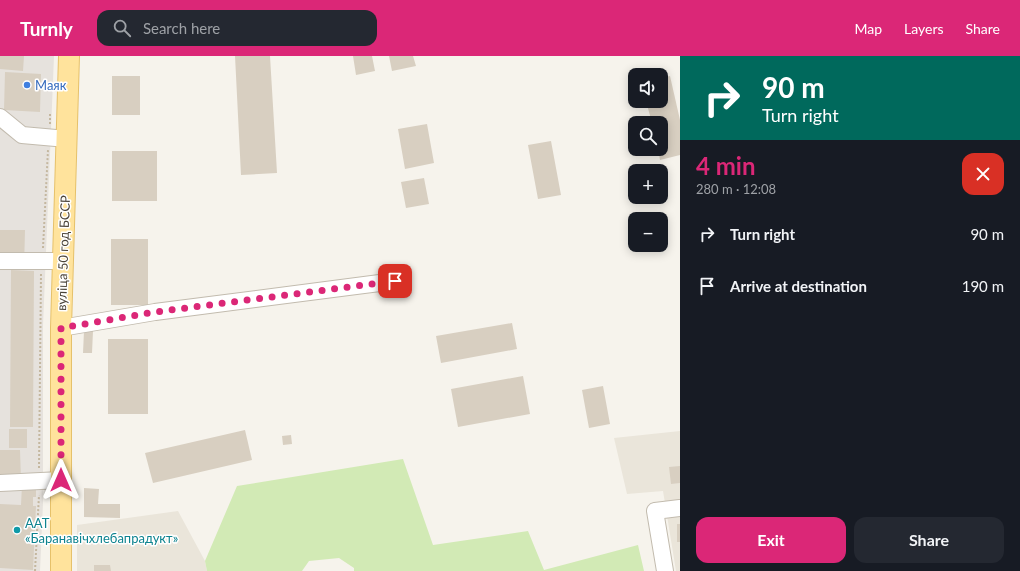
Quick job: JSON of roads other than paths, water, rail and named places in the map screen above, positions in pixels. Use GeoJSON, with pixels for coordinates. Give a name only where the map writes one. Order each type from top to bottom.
{"type":"FeatureCollection","features":[{"type":"Feature","properties":{"kind":"main road","name":"вуліца 50 год БССР"},"geometry":{"type":"LineString","coordinates":[[61,571],[61,328],[69,56]]}},
{"type":"Feature","properties":{"kind":"street"},"geometry":{"type":"LineString","coordinates":[[0,117],[22,135],[67,140]]}},
{"type":"Feature","properties":{"kind":"street"},"geometry":{"type":"LineString","coordinates":[[0,260],[63,261]]}},
{"type":"Feature","properties":{"kind":"street"},"geometry":{"type":"LineString","coordinates":[[61,328],[155,312],[395,281]]}},
{"type":"Feature","properties":{"kind":"street"},"geometry":{"type":"LineString","coordinates":[[0,483],[61,480]]}},
{"type":"Feature","properties":{"kind":"street"},"geometry":{"type":"LineString","coordinates":[[665,571],[655,510],[680,508]]}},
{"type":"Feature","properties":{"kind":"place","name":"Маяк"},"geometry":{"type":"Point","coordinates":[27,85]}},
{"type":"Feature","properties":{"kind":"place","name":"ААТ «Баранавічхлебапрадукт»"},"geometry":{"type":"Point","coordinates":[17,530]}}]}
